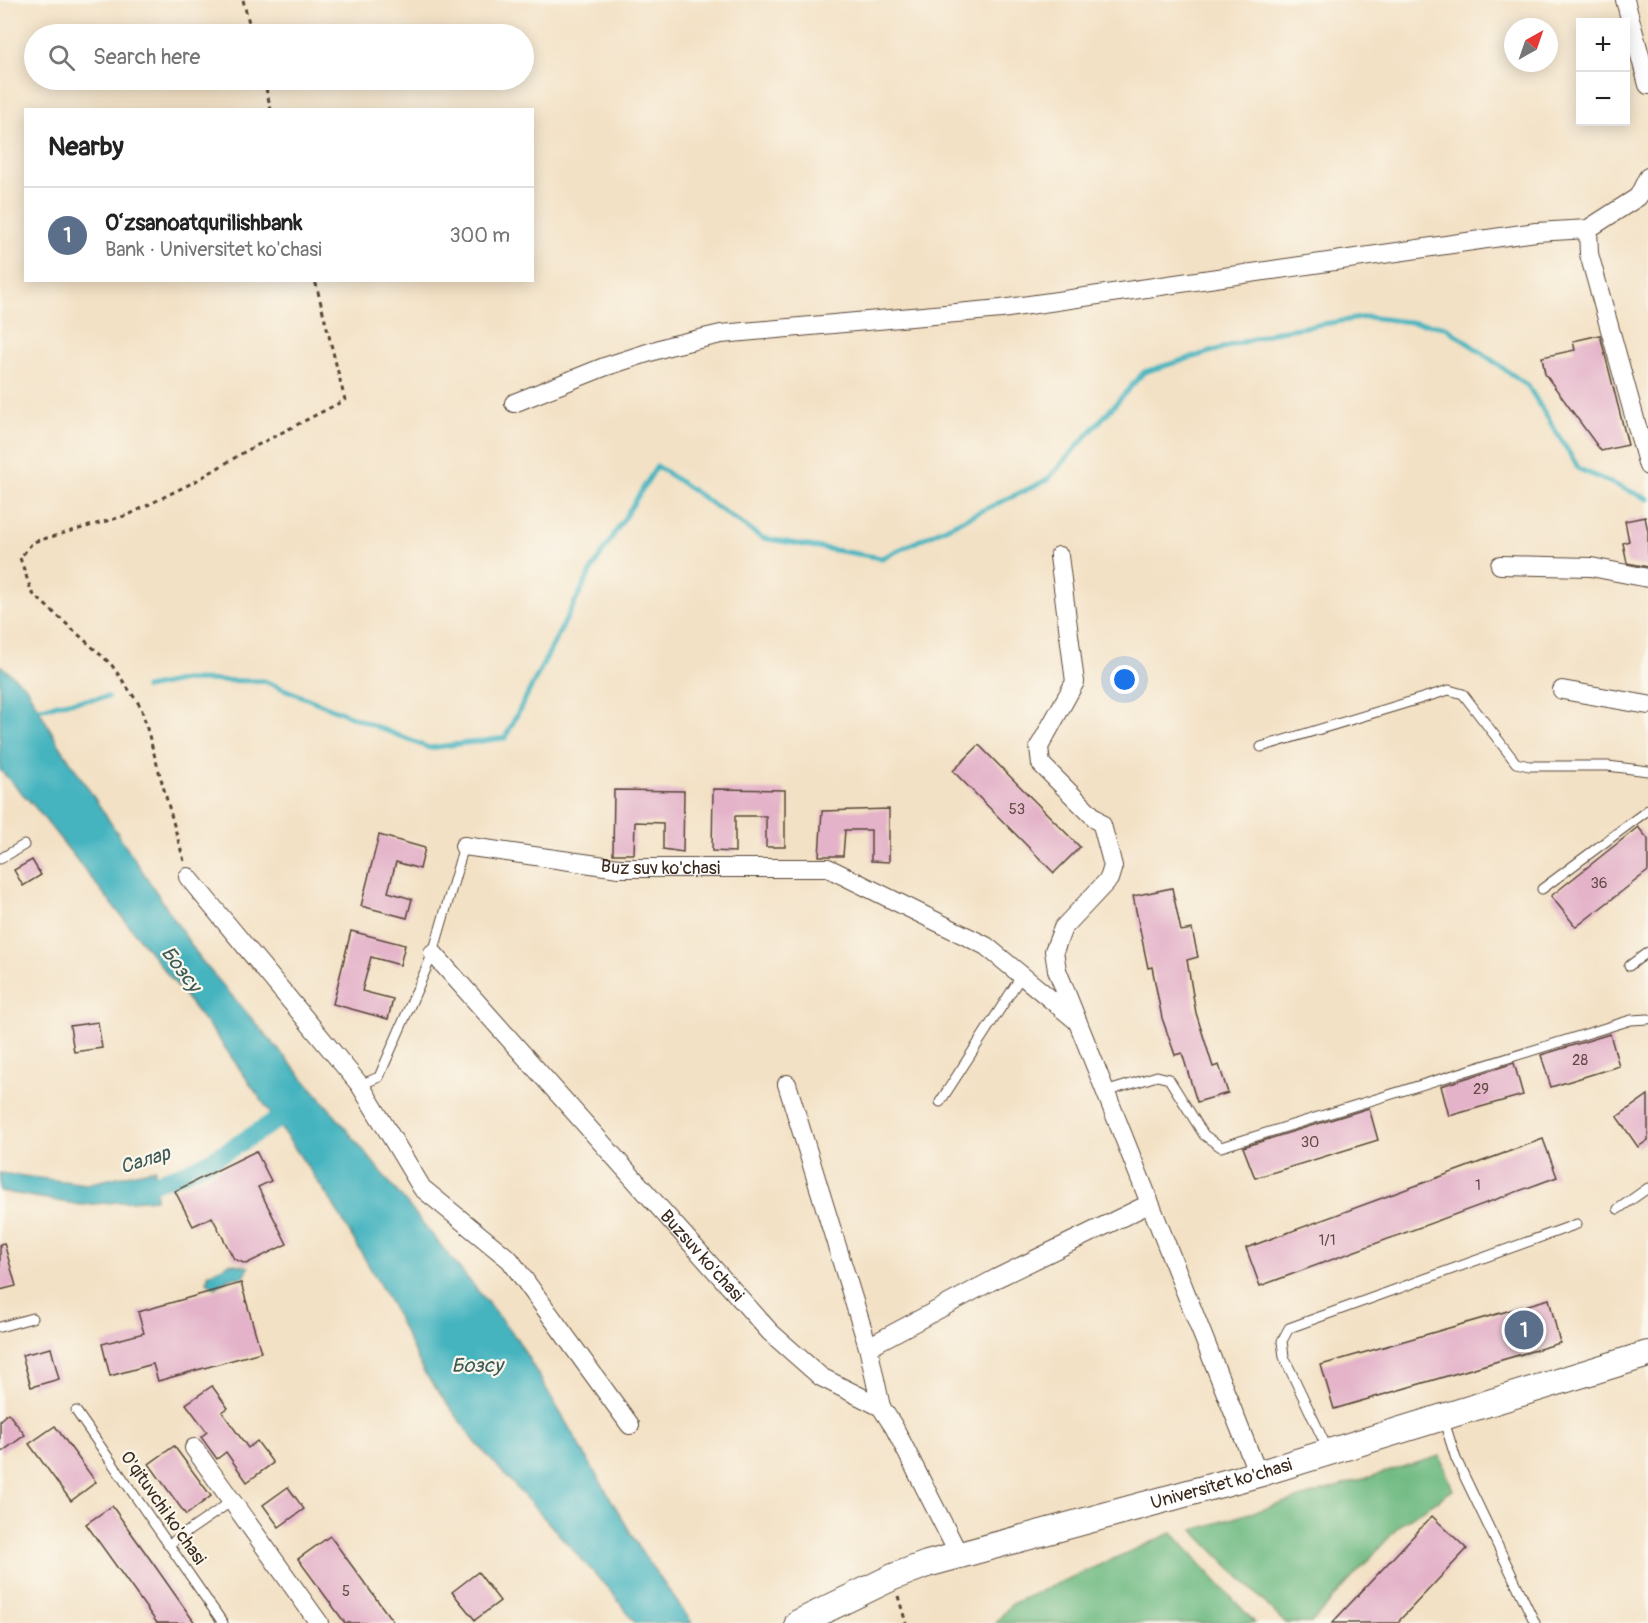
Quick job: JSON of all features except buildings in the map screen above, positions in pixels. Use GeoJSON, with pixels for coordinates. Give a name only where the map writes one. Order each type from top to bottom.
{"type":"FeatureCollection","features":[{"type":"Feature","properties":{"kind":"main road","name":"Universitet ko'chasi"},"geometry":{"type":"LineString","coordinates":[[798,1623],[893,1577],[959,1555],[1258,1474],[1648,1354]]}},
{"type":"Feature","properties":{"kind":"street"},"geometry":{"type":"LineString","coordinates":[[1625,0],[1648,85]]}},
{"type":"Feature","properties":{"kind":"street"},"geometry":{"type":"LineString","coordinates":[[514,403],[604,367],[669,346],[721,334],[1002,309],[1536,232],[1588,229],[1638,197],[1648,177]]}},
{"type":"Feature","properties":{"kind":"street"},"geometry":{"type":"LineString","coordinates":[[1588,229],[1589,254],[1648,464]]}},
{"type":"Feature","properties":{"kind":"street"},"geometry":{"type":"LineString","coordinates":[[1059,556],[1075,682],[1039,747],[1041,764],[1102,825],[1113,866],[1109,879],[1063,928],[1054,951],[1057,970],[1258,1474]]}},
{"type":"Feature","properties":{"kind":"street"},"geometry":{"type":"LineString","coordinates":[[1500,565],[1591,567],[1648,578]]}},
{"type":"Feature","properties":{"kind":"street"},"geometry":{"type":"LineString","coordinates":[[1562,690],[1648,705]]}},
{"type":"Feature","properties":{"kind":"street","name":"Buz suv ko'chasi"},"geometry":{"type":"LineString","coordinates":[[464,846],[620,868],[828,868],[986,946],[1078,1022]]}},
{"type":"Feature","properties":{"kind":"street"},"geometry":{"type":"LineString","coordinates":[[188,877],[360,1085],[422,1188],[510,1260],[630,1425]]}},
{"type":"Feature","properties":{"kind":"street","name":"Buzsuv ko'chasi"},"geometry":{"type":"LineString","coordinates":[[433,953],[770,1332],[821,1377],[881,1407]]}},
{"type":"Feature","properties":{"kind":"street"},"geometry":{"type":"LineString","coordinates":[[787,1084],[868,1347],[881,1407],[894,1427],[959,1555]]}},
{"type":"Feature","properties":{"kind":"street"},"geometry":{"type":"LineString","coordinates":[[868,1347],[997,1278],[1149,1204]]}},
{"type":"Feature","properties":{"kind":"street"},"geometry":{"type":"LineString","coordinates":[[194,1448],[319,1623]]}},
{"type":"Feature","properties":{"kind":"lane"},"geometry":{"type":"LineString","coordinates":[[1262,747],[1449,690],[1463,694],[1516,763],[1529,766],[1608,766],[1648,771]]}},
{"type":"Feature","properties":{"kind":"lane"},"geometry":{"type":"LineString","coordinates":[[1542,889],[1648,810]]}},
{"type":"Feature","properties":{"kind":"lane"},"geometry":{"type":"LineString","coordinates":[[0,859],[24,845]]}},
{"type":"Feature","properties":{"kind":"lane","name":"Buz suv ko'chasi"},"geometry":{"type":"LineString","coordinates":[[360,1085],[379,1077],[433,953],[464,846]]}},
{"type":"Feature","properties":{"kind":"lane"},"geometry":{"type":"LineString","coordinates":[[1629,966],[1648,952]]}},
{"type":"Feature","properties":{"kind":"lane"},"geometry":{"type":"LineString","coordinates":[[940,1102],[1022,975]]}},
{"type":"Feature","properties":{"kind":"lane"},"geometry":{"type":"LineString","coordinates":[[1105,1092],[1156,1076],[1169,1079],[1204,1135],[1221,1148],[1631,1020],[1648,1019]]}},
{"type":"Feature","properties":{"kind":"lane"},"geometry":{"type":"LineString","coordinates":[[1618,1209],[1648,1188]]}},
{"type":"Feature","properties":{"kind":"lane"},"geometry":{"type":"LineString","coordinates":[[1329,1452],[1284,1357],[1282,1341],[1289,1328],[1577,1224]]}},
{"type":"Feature","properties":{"kind":"lane"},"geometry":{"type":"LineString","coordinates":[[0,1327],[32,1318]]}},
{"type":"Feature","properties":{"kind":"lane","name":"O'qituvchi ko'chasi"},"geometry":{"type":"LineString","coordinates":[[76,1411],[223,1623]]}},
{"type":"Feature","properties":{"kind":"lane"},"geometry":{"type":"LineString","coordinates":[[1443,1418],[1456,1459],[1535,1623]]}},
{"type":"Feature","properties":{"kind":"lane"},"geometry":{"type":"LineString","coordinates":[[168,1545],[232,1501]]}},
{"type":"Feature","properties":{"kind":"path"},"geometry":{"type":"LineString","coordinates":[[243,0],[249,24]]}},
{"type":"Feature","properties":{"kind":"path"},"geometry":{"type":"LineString","coordinates":[[266,90],[271,108]]}},
{"type":"Feature","properties":{"kind":"path"},"geometry":{"type":"LineString","coordinates":[[188,877],[141,707],[111,663],[32,593],[20,558],[33,542],[128,515],[196,482],[246,451],[345,400],[316,282]]}},
{"type":"Feature","properties":{"kind":"path"},"geometry":{"type":"LineString","coordinates":[[893,1577],[906,1623]]}},
{"type":"Feature","properties":{"kind":"green space"},"geometry":{"type":"Polygon","coordinates":[[[1440,1456],[1453,1490],[1401,1524],[1311,1623],[1285,1623],[1193,1530],[1440,1456]]]}},
{"type":"Feature","properties":{"kind":"green space"},"geometry":{"type":"Polygon","coordinates":[[[1172,1533],[1255,1623],[996,1623],[1011,1604],[1172,1533]]]}},
{"type":"Feature","properties":{"kind":"water","name":"Бозсу"},"geometry":{"type":"Polygon","coordinates":[[[0,665],[26,687],[58,743],[201,960],[328,1107],[517,1339],[643,1554],[692,1623],[635,1623],[614,1595],[477,1444],[424,1372],[391,1304],[332,1202],[219,1039],[35,807],[0,770],[0,665]]]}},
{"type":"Feature","properties":{"kind":"water","name":"Салар"},"geometry":{"type":"Polygon","coordinates":[[[155,1169],[156,1199],[81,1205],[0,1191],[0,1173],[86,1184],[155,1169]]]}},
{"type":"Feature","properties":{"kind":"water"},"geometry":{"type":"Polygon","coordinates":[[[230,1263],[249,1267],[244,1277],[230,1278],[215,1288],[207,1282],[208,1275],[230,1263]]]}},
{"type":"Feature","properties":{"kind":"waterway"},"geometry":{"type":"LineString","coordinates":[[146,688],[184,680],[264,681],[429,748],[505,738],[591,571],[657,466],[762,538],[882,558],[1047,480],[1144,372],[1279,331],[1367,317],[1444,326],[1528,386],[1579,469],[1648,499]]}},
{"type":"Feature","properties":{"kind":"waterway"},"geometry":{"type":"LineString","coordinates":[[34,710],[62,703],[108,697]]}},
{"type":"Feature","properties":{"kind":"waterway","name":"Салар"},"geometry":{"type":"LineString","coordinates":[[133,1186],[175,1176],[195,1168],[234,1147],[289,1112]]}},
{"type":"Feature","properties":{"kind":"place","name":"Oʻzsanoatqurilishbank"},"geometry":{"type":"Point","coordinates":[1524,1330]}}]}
